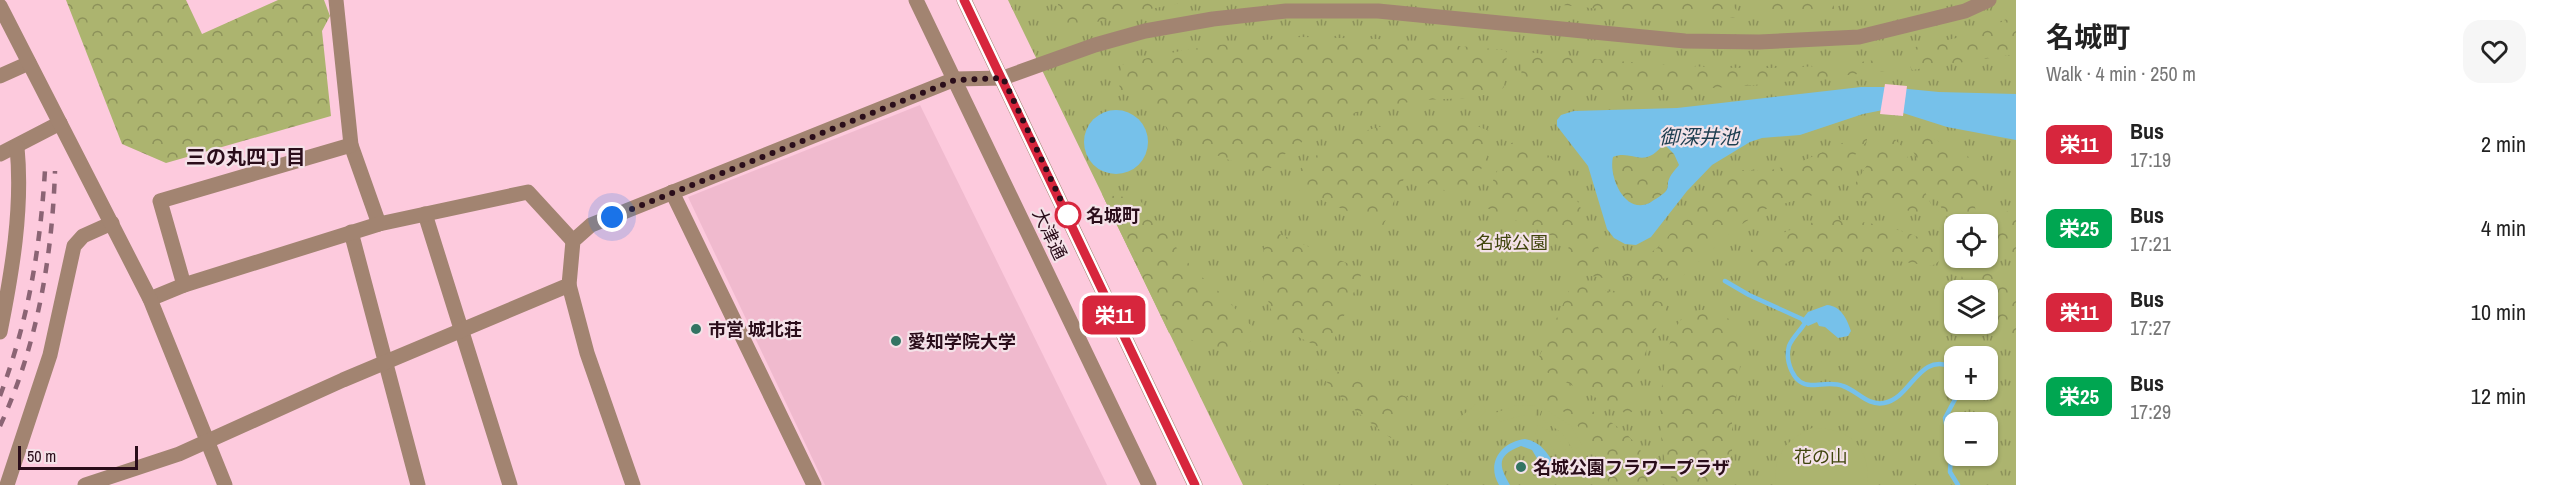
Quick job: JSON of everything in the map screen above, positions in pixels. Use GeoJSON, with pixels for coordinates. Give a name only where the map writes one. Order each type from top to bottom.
{"type":"FeatureCollection","features":[{"type":"Feature","properties":{"kind":"street"},"geometry":{"type":"LineString","coordinates":[[336,0],[351,145],[378,224]]}},
{"type":"Feature","properties":{"kind":"street","name":"大津通"},"geometry":{"type":"LineString","coordinates":[[916,0],[1149,485]]}},
{"type":"Feature","properties":{"kind":"street","name":"大津通"},"geometry":{"type":"LineString","coordinates":[[964,0],[1195,485]]}},
{"type":"Feature","properties":{"kind":"street"},"geometry":{"type":"LineString","coordinates":[[633,485],[587,353],[569,285],[573,241],[591,225],[955,80],[1003,78],[1095,45],[1145,31],[1213,19],[1286,10],[1378,11],[1685,41],[1758,42],[1858,37],[1965,11],[1989,0]]}},
{"type":"Feature","properties":{"kind":"street"},"geometry":{"type":"LineString","coordinates":[[0,6],[150,299],[225,485]]}},
{"type":"Feature","properties":{"kind":"street"},"geometry":{"type":"LineString","coordinates":[[0,76],[29,63]]}},
{"type":"Feature","properties":{"kind":"street"},"geometry":{"type":"LineString","coordinates":[[0,154],[60,123]]}},
{"type":"Feature","properties":{"kind":"street"},"geometry":{"type":"LineString","coordinates":[[184,285],[160,201],[351,145]]}},
{"type":"Feature","properties":{"kind":"street"},"geometry":{"type":"LineString","coordinates":[[0,332],[6,264],[20,175],[17,147]]}},
{"type":"Feature","properties":{"kind":"street"},"geometry":{"type":"LineString","coordinates":[[150,299],[184,285],[378,224],[528,192],[573,241]]}},
{"type":"Feature","properties":{"kind":"street"},"geometry":{"type":"LineString","coordinates":[[672,192],[814,485]]}},
{"type":"Feature","properties":{"kind":"street"},"geometry":{"type":"LineString","coordinates":[[425,214],[510,485]]}},
{"type":"Feature","properties":{"kind":"street"},"geometry":{"type":"LineString","coordinates":[[7,485],[50,355],[74,246],[83,236],[112,223]]}},
{"type":"Feature","properties":{"kind":"street"},"geometry":{"type":"LineString","coordinates":[[351,232],[418,485]]}},
{"type":"Feature","properties":{"kind":"street"},"geometry":{"type":"LineString","coordinates":[[85,485],[179,454],[206,440],[569,285]]}},
{"type":"Feature","properties":{"kind":"shaded area","name":"愛知学院大学"},"geometry":{"type":"Polygon","coordinates":[[[920,105],[1107,485],[825,485],[688,197],[920,105]]]}},
{"type":"Feature","properties":{"kind":"green space"},"geometry":{"type":"Polygon","coordinates":[[[66,0],[186,0],[202,34],[278,0],[324,0],[330,16],[322,31],[331,116],[166,163],[122,144],[66,0]]]}},
{"type":"Feature","properties":{"kind":"green space","name":"名城公園"},"geometry":{"type":"Polygon","coordinates":[[[1008,0],[2016,0],[2016,485],[1243,485],[1008,0]]]}},
{"type":"Feature","properties":{"kind":"green space"},"geometry":{"type":"Polygon","coordinates":[[[1057,0],[1196,0],[1130,13],[1064,31],[1057,0]]]}},
{"type":"Feature","properties":{"kind":"green space"},"geometry":{"type":"Polygon","coordinates":[[[1563,0],[1729,0],[1742,18],[1647,14],[1563,5],[1563,0]]]}},
{"type":"Feature","properties":{"kind":"green space"},"geometry":{"type":"Polygon","coordinates":[[[1749,0],[1832,0],[1836,14],[1760,17],[1749,0]]]}},
{"type":"Feature","properties":{"kind":"green space"},"geometry":{"type":"Polygon","coordinates":[[[2016,16],[2016,54],[1912,70],[1909,64],[1911,48],[1970,35],[2016,16]]]}},
{"type":"Feature","properties":{"kind":"green space"},"geometry":{"type":"Polygon","coordinates":[[[1302,37],[1377,39],[1505,50],[1507,53],[1504,87],[1499,92],[1469,98],[1421,100],[1364,110],[1328,124],[1286,153],[1271,168],[1260,172],[1170,137],[1158,109],[1146,100],[1119,93],[1121,65],[1211,46],[1302,37]]]}},
{"type":"Feature","properties":{"kind":"green space"},"geometry":{"type":"Polygon","coordinates":[[[1526,52],[1617,61],[1752,68],[1843,64],[1888,58],[1886,71],[1754,85],[1658,92],[1528,93],[1522,89],[1521,58],[1526,52]]]}},
{"type":"Feature","properties":{"kind":"green space"},"geometry":{"type":"Polygon","coordinates":[[[1442,120],[1477,126],[1494,133],[1496,137],[1467,200],[1406,174],[1383,226],[1288,186],[1288,181],[1322,152],[1358,133],[1397,124],[1442,120]]]}},
{"type":"Feature","properties":{"kind":"green space"},"geometry":{"type":"Polygon","coordinates":[[[1922,133],[1944,144],[1957,146],[1976,164],[1981,184],[1975,207],[1976,214],[1944,213],[1910,145],[1912,136],[1922,133]]]}},
{"type":"Feature","properties":{"kind":"green space"},"geometry":{"type":"Polygon","coordinates":[[[1860,135],[1867,137],[1867,141],[1823,192],[1763,210],[1732,231],[1684,275],[1649,281],[1622,276],[1607,251],[1635,259],[1648,255],[1662,244],[1703,193],[1721,178],[1738,170],[1767,171],[1796,164],[1860,135]]]}},
{"type":"Feature","properties":{"kind":"green space"},"geometry":{"type":"Polygon","coordinates":[[[1891,135],[1903,148],[1932,206],[1932,210],[1925,215],[1875,202],[1845,200],[1882,141],[1891,135]]]}},
{"type":"Feature","properties":{"kind":"green space"},"geometry":{"type":"Polygon","coordinates":[[[1514,142],[1545,153],[1553,160],[1572,190],[1610,275],[1609,279],[1562,271],[1569,246],[1555,237],[1482,206],[1509,144],[1514,142]]]}},
{"type":"Feature","properties":{"kind":"green space"},"geometry":{"type":"Polygon","coordinates":[[[1666,146],[1674,154],[1679,165],[1670,177],[1666,191],[1651,202],[1642,205],[1627,200],[1621,193],[1613,175],[1613,157],[1654,154],[1661,147],[1666,146]]]}},
{"type":"Feature","properties":{"kind":"green space"},"geometry":{"type":"Polygon","coordinates":[[[1102,194],[1120,197],[1135,194],[1193,269],[1222,295],[1261,336],[1230,352],[1169,333],[1102,194]]]}},
{"type":"Feature","properties":{"kind":"green space"},"geometry":{"type":"Polygon","coordinates":[[[2010,210],[2016,210],[2016,254],[1998,243],[1998,216],[2010,210]]]}},
{"type":"Feature","properties":{"kind":"green space"},"geometry":{"type":"Polygon","coordinates":[[[1829,219],[1874,224],[1902,231],[1930,242],[1944,249],[1943,255],[1938,262],[1930,266],[1860,255],[1834,255],[1790,262],[1761,273],[1748,269],[1740,257],[1782,233],[1829,219]]]}},
{"type":"Feature","properties":{"kind":"green space"},"geometry":{"type":"Polygon","coordinates":[[[1277,233],[1363,270],[1329,352],[1278,327],[1266,295],[1263,273],[1266,239],[1277,233]]]}},
{"type":"Feature","properties":{"kind":"green space"},"geometry":{"type":"Polygon","coordinates":[[[1966,268],[1994,268],[2016,284],[2016,345],[2009,341],[1998,326],[1998,280],[1961,280],[1966,268]]]}},
{"type":"Feature","properties":{"kind":"green space"},"geometry":{"type":"Polygon","coordinates":[[[1572,284],[1666,303],[1666,311],[1652,336],[1642,363],[1632,412],[1625,413],[1535,366],[1572,284]]]}},
{"type":"Feature","properties":{"kind":"green space"},"geometry":{"type":"Polygon","coordinates":[[[1711,310],[1731,320],[1742,338],[1739,379],[1732,418],[1732,455],[1727,467],[1707,485],[1678,485],[1669,473],[1661,430],[1663,377],[1667,353],[1673,333],[1687,314],[1694,311],[1711,310]]]}},
{"type":"Feature","properties":{"kind":"green space"},"geometry":{"type":"Polygon","coordinates":[[[1311,362],[1410,398],[1391,438],[1328,384],[1311,362]]]}},
{"type":"Feature","properties":{"kind":"green space"},"geometry":{"type":"Polygon","coordinates":[[[1546,389],[1597,413],[1628,436],[1640,450],[1648,466],[1651,485],[1610,485],[1577,424],[1567,414],[1543,402],[1546,389]]]}},
{"type":"Feature","properties":{"kind":"green space"},"geometry":{"type":"Polygon","coordinates":[[[1476,404],[1483,404],[1486,411],[1464,433],[1457,429],[1457,420],[1476,404]]]}},
{"type":"Feature","properties":{"kind":"green space"},"geometry":{"type":"Polygon","coordinates":[[[1517,405],[1537,406],[1535,417],[1524,415],[1500,422],[1495,413],[1517,405]]]}},
{"type":"Feature","properties":{"kind":"green space"},"geometry":{"type":"Polygon","coordinates":[[[1543,408],[1571,426],[1582,445],[1573,450],[1562,433],[1540,418],[1543,408]]]}},
{"type":"Feature","properties":{"kind":"green space"},"geometry":{"type":"Polygon","coordinates":[[[1538,424],[1558,437],[1568,454],[1559,458],[1550,444],[1535,435],[1538,424]]]}},
{"type":"Feature","properties":{"kind":"green space","name":"花の山"},"geometry":{"type":"Polygon","coordinates":[[[1812,428],[1836,431],[1855,442],[1866,460],[1867,485],[1776,485],[1776,466],[1783,450],[1788,443],[1812,428]]]}},
{"type":"Feature","properties":{"kind":"water","name":"御深井池"},"geometry":{"type":"Polygon","coordinates":[[[1861,87],[2016,94],[2016,140],[1947,127],[1903,113],[1883,110],[1863,114],[1800,135],[1762,138],[1750,142],[1712,165],[1687,191],[1651,237],[1636,245],[1625,244],[1614,238],[1607,229],[1588,166],[1557,126],[1557,120],[1561,115],[1574,111],[1677,108],[1861,87]],[[1666,146],[1648,157],[1620,155],[1613,157],[1613,175],[1621,193],[1634,204],[1642,205],[1661,195],[1668,188],[1670,177],[1679,165],[1674,154],[1666,146]]]}},
{"type":"Feature","properties":{"kind":"water"},"geometry":{"type":"Polygon","coordinates":[[[1110,110],[1122,110],[1139,119],[1146,130],[1148,142],[1146,154],[1139,165],[1122,174],[1110,174],[1098,169],[1089,160],[1084,148],[1084,136],[1089,124],[1098,115],[1110,110]]]}},
{"type":"Feature","properties":{"kind":"water"},"geometry":{"type":"Polygon","coordinates":[[[1827,305],[1843,314],[1851,331],[1848,336],[1838,338],[1825,327],[1819,326],[1817,322],[1808,326],[1801,321],[1808,312],[1827,305]]]}},
{"type":"Feature","properties":{"kind":"water"},"geometry":{"type":"Polygon","coordinates":[[[1525,439],[1540,446],[1557,469],[1547,475],[1532,450],[1521,446],[1507,453],[1502,461],[1503,472],[1510,485],[1499,485],[1494,469],[1498,455],[1509,444],[1525,439]]]}},
{"type":"Feature","properties":{"kind":"pier"},"geometry":{"type":"Polygon","coordinates":[[[1885,84],[1907,86],[1903,116],[1880,114],[1885,84]]]}},
{"type":"Feature","properties":{"kind":"waterway"},"geometry":{"type":"LineString","coordinates":[[1725,281],[1749,295],[1802,319],[1805,323],[1790,343],[1788,358],[1795,377],[1805,384],[1839,385],[1863,398],[1884,403],[1902,393],[1923,370],[1931,366],[1944,365]]}},
{"type":"Feature","properties":{"kind":"waterway"},"geometry":{"type":"LineString","coordinates":[[1955,400],[1945,418],[1951,454],[1950,472],[1958,485]]}},
{"type":"Feature","properties":{"kind":"railway"},"geometry":{"type":"LineString","coordinates":[[0,396],[18,340],[31,285],[40,229],[45,170]]}},
{"type":"Feature","properties":{"kind":"railway"},"geometry":{"type":"LineString","coordinates":[[0,426],[24,365],[40,302],[50,237],[55,171]]}},
{"type":"Feature","properties":{"kind":"bus line","name":"栄11"},"geometry":{"type":"LineString","coordinates":[[964,0],[1195,485]]}},
{"type":"Feature","properties":{"kind":"place","name":"名城町"},"geometry":{"type":"Point","coordinates":[1068,215]}},
{"type":"Feature","properties":{"kind":"place","name":"市営 城北荘"},"geometry":{"type":"Point","coordinates":[696,329]}},
{"type":"Feature","properties":{"kind":"place","name":"愛知学院大学"},"geometry":{"type":"Point","coordinates":[896,341]}},
{"type":"Feature","properties":{"kind":"place","name":"名城公園フラワープラザ"},"geometry":{"type":"Point","coordinates":[1521,467]}},
{"type":"Feature","properties":{"kind":"district","name":"三の丸四丁目"},"geometry":{"type":"Point","coordinates":[246,156]}},
{"type":"Feature","properties":{"kind":"route"},"geometry":{"type":"LineString","coordinates":[[612,217],[955,80],[1003,78],[1072,224],[1068,215]]}}]}
